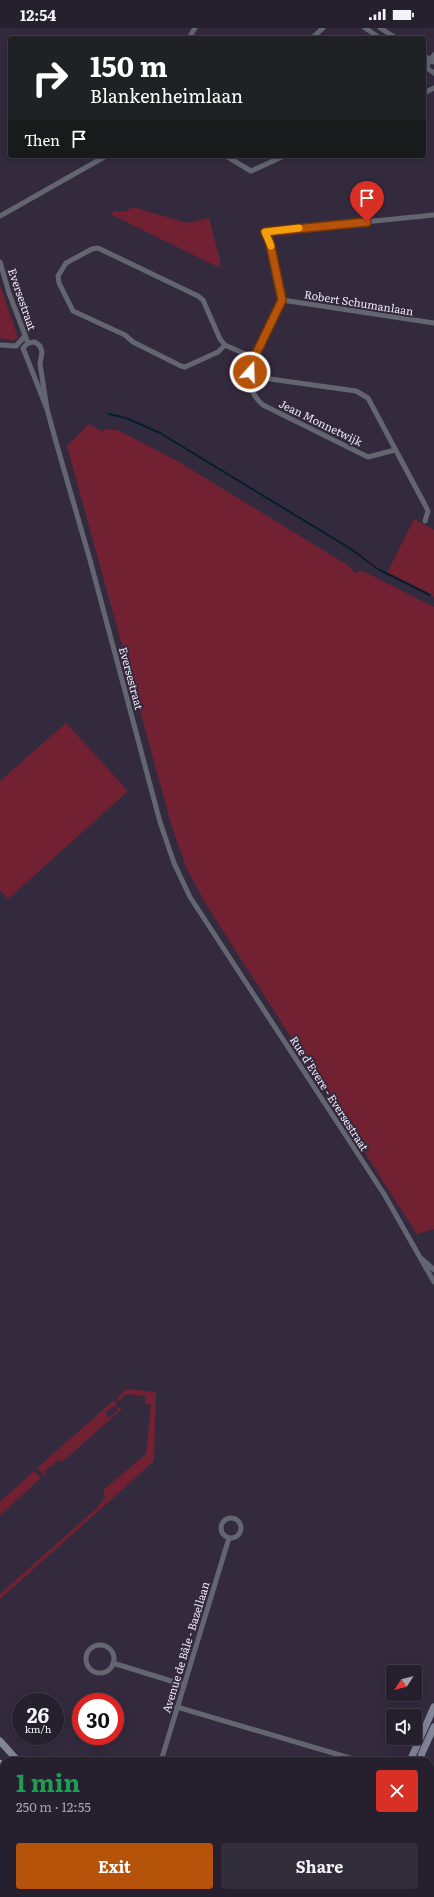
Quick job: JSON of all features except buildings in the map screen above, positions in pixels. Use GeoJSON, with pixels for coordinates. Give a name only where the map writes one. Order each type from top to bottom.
{"type":"FeatureCollection","features":[{"type":"Feature","properties":{"kind":"main road"},"geometry":{"type":"LineString","coordinates":[[412,1757],[434,1707]]}},
{"type":"Feature","properties":{"kind":"main road"},"geometry":{"type":"LineString","coordinates":[[421,1757],[434,1727]]}},
{"type":"Feature","properties":{"kind":"main road"},"geometry":{"type":"LineString","coordinates":[[0,1741],[14,1757]]}},
{"type":"Feature","properties":{"kind":"street"},"geometry":{"type":"LineString","coordinates":[[314,36],[323,28]]}},
{"type":"Feature","properties":{"kind":"street"},"geometry":{"type":"LineString","coordinates":[[365,28],[377,36]]}},
{"type":"Feature","properties":{"kind":"street"},"geometry":{"type":"LineString","coordinates":[[380,28],[393,36]]}},
{"type":"Feature","properties":{"kind":"street"},"geometry":{"type":"LineString","coordinates":[[0,216],[102,158]]}},
{"type":"Feature","properties":{"kind":"street"},"geometry":{"type":"LineString","coordinates":[[229,158],[251,171],[280,158]]}},
{"type":"Feature","properties":{"kind":"street"},"geometry":{"type":"LineString","coordinates":[[250,383],[250,372],[254,358],[282,300],[270,243],[265,232],[434,215]]}},
{"type":"Feature","properties":{"kind":"street"},"geometry":{"type":"LineString","coordinates":[[225,345],[218,352],[186,367],[181,366],[133,342],[125,335],[72,311],[59,283],[58,276],[66,263],[98,248],[198,296],[202,300],[220,339],[225,345],[254,358]]}},
{"type":"Feature","properties":{"kind":"street","name":"Eversestraat"},"geometry":{"type":"LineString","coordinates":[[0,262],[28,343]]}},
{"type":"Feature","properties":{"kind":"street","name":"Robert Schumanlaan"},"geometry":{"type":"LineString","coordinates":[[282,300],[434,323]]}},
{"type":"Feature","properties":{"kind":"street"},"geometry":{"type":"LineString","coordinates":[[0,345],[16,346],[25,336]]}},
{"type":"Feature","properties":{"kind":"street","name":"Eversestraat"},"geometry":{"type":"LineString","coordinates":[[48,409],[24,348],[28,343],[34,342],[40,346],[42,352],[40,364],[48,409],[164,834],[185,886],[220,943]]}},
{"type":"Feature","properties":{"kind":"street","name":"Jean Monnetwijk"},"geometry":{"type":"LineString","coordinates":[[395,450],[368,457],[263,405],[255,399],[250,383],[263,378],[356,391],[368,398],[428,511],[425,521]]}},
{"type":"Feature","properties":{"kind":"street","name":"Rue d'Evere - Eversestraat"},"geometry":{"type":"LineString","coordinates":[[220,943],[384,1194],[434,1282]]}},
{"type":"Feature","properties":{"kind":"street","name":"Rue d'Evere - Eversestraat"},"geometry":{"type":"LineString","coordinates":[[419,1257],[434,1270]]}},
{"type":"Feature","properties":{"kind":"street","name":"Avenue de Bâle - Bazellaan"},"geometry":{"type":"LineString","coordinates":[[232,1517],[238,1520],[241,1530],[235,1537],[229,1538],[223,1534],[220,1528],[222,1521],[232,1517]]}},
{"type":"Feature","properties":{"kind":"street","name":"Avenue de Bâle - Bazellaan"},"geometry":{"type":"LineString","coordinates":[[162,1757],[229,1538]]}},
{"type":"Feature","properties":{"kind":"street"},"geometry":{"type":"LineString","coordinates":[[103,1645],[113,1654],[113,1663],[107,1670],[99,1672],[89,1667],[86,1656],[94,1646],[103,1645]]}},
{"type":"Feature","properties":{"kind":"street"},"geometry":{"type":"LineString","coordinates":[[113,1663],[184,1685]]}},
{"type":"Feature","properties":{"kind":"street"},"geometry":{"type":"LineString","coordinates":[[177,1707],[346,1757]]}},
{"type":"Feature","properties":{"kind":"street"},"geometry":{"type":"LineString","coordinates":[[419,1757],[422,1753]]}},
{"type":"Feature","properties":{"kind":"shaded area"},"geometry":{"type":"Polygon","coordinates":[[[133,207],[187,223],[209,218],[220,260],[220,268],[110,214],[115,211],[124,212],[133,207]]]}},
{"type":"Feature","properties":{"kind":"shaded area"},"geometry":{"type":"Polygon","coordinates":[[[0,285],[18,338],[12,340],[0,338],[0,285]]]}},
{"type":"Feature","properties":{"kind":"shaded area"},"geometry":{"type":"Polygon","coordinates":[[[102,412],[126,417],[147,427],[126,418],[102,412]]]}},
{"type":"Feature","properties":{"kind":"shaded area"},"geometry":{"type":"Polygon","coordinates":[[[89,424],[101,431],[107,429],[120,431],[179,462],[349,566],[355,573],[363,571],[434,607],[434,1229],[417,1234],[207,906],[187,869],[172,827],[67,446],[89,424]]]}},
{"type":"Feature","properties":{"kind":"shaded area"},"geometry":{"type":"Polygon","coordinates":[[[154,430],[351,548],[387,573],[414,519],[434,530],[434,597],[382,572],[351,549],[154,430]]]}},
{"type":"Feature","properties":{"kind":"shaded area"},"geometry":{"type":"Polygon","coordinates":[[[66,723],[128,791],[8,899],[0,890],[0,781],[66,723]]]}},
{"type":"Feature","properties":{"kind":"shaded area"},"geometry":{"type":"Polygon","coordinates":[[[126,1389],[156,1392],[154,1461],[0,1599],[0,1594],[97,1508],[105,1497],[103,1490],[146,1454],[151,1405],[145,1404],[145,1396],[127,1394],[119,1401],[117,1398],[126,1389]]]}},
{"type":"Feature","properties":{"kind":"shaded area"},"geometry":{"type":"Polygon","coordinates":[[[114,1400],[117,1405],[105,1413],[109,1418],[118,1410],[117,1409],[119,1407],[122,1409],[62,1462],[59,1459],[44,1472],[46,1474],[44,1476],[37,1468],[114,1400]]]}},
{"type":"Feature","properties":{"kind":"shaded area"},"geometry":{"type":"Polygon","coordinates":[[[34,1471],[41,1478],[0,1515],[0,1502],[34,1471]]]}},
{"type":"Feature","properties":{"kind":"waterway"},"geometry":{"type":"LineString","coordinates":[[109,414],[126,418],[160,433],[351,549],[378,569],[430,595]]}},
{"type":"Feature","properties":{"kind":"slow traffic"},"geometry":{"type":"LineString","coordinates":[[271,246],[265,232],[299,228]]}},
{"type":"Feature","properties":{"kind":"route"},"geometry":{"type":"LineString","coordinates":[[250,372],[254,358],[282,300],[270,243],[265,232],[367,222]]}}]}
